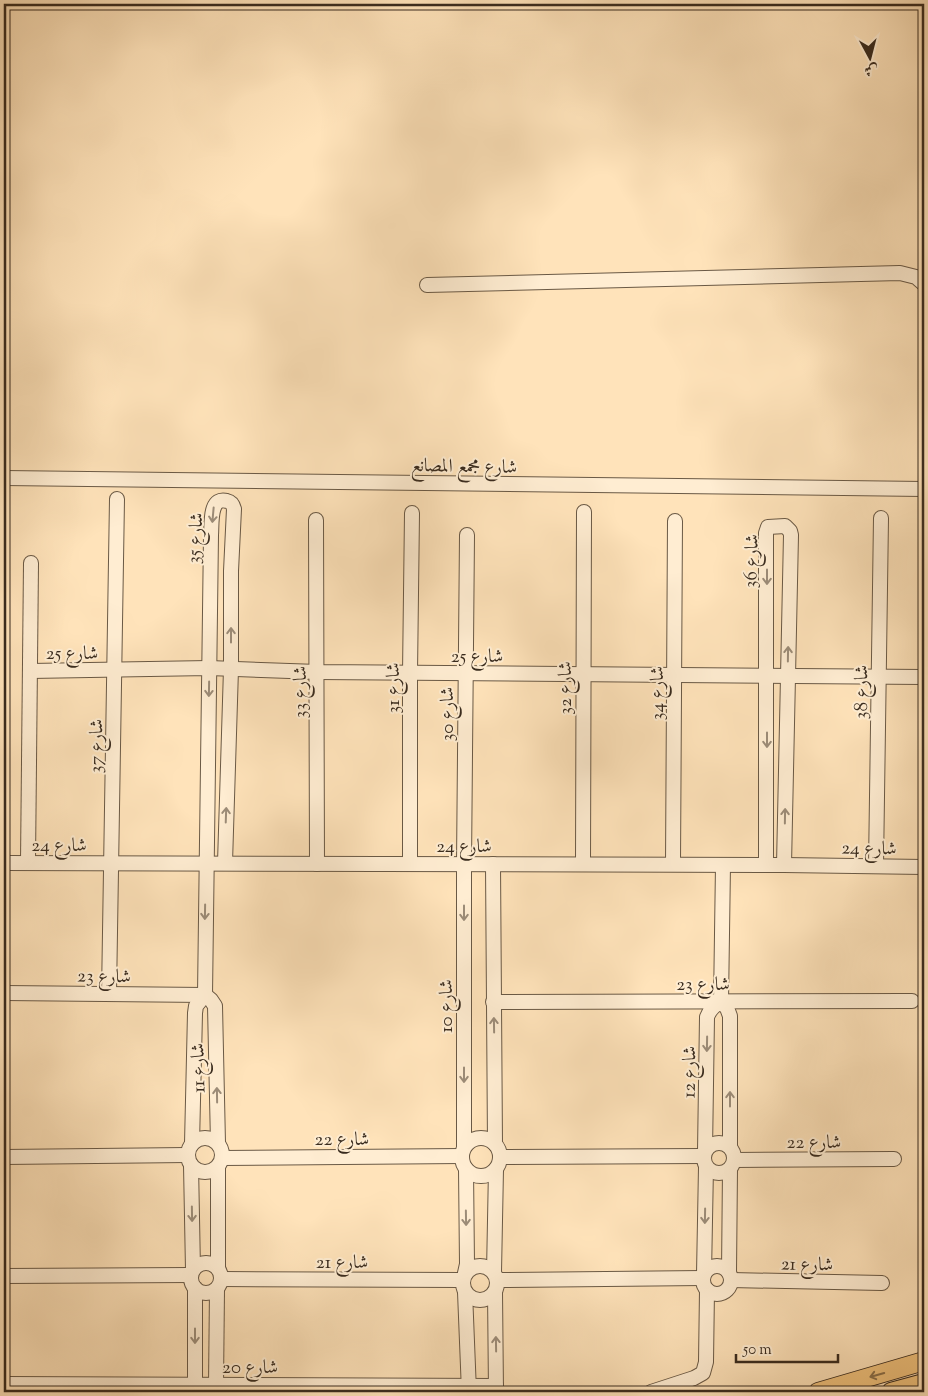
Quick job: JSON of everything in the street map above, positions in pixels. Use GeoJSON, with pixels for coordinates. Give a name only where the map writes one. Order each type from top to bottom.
{"type":"FeatureCollection","features":[{"type":"Feature","properties":{"kind":"main road"},"geometry":{"type":"LineString","coordinates":[[818,1392],[924,1361]]}},
{"type":"Feature","properties":{"kind":"main road"},"geometry":{"type":"LineString","coordinates":[[891,1392],[924,1383]]}},
{"type":"Feature","properties":{"kind":"street"},"geometry":{"type":"LineString","coordinates":[[427,285],[900,273],[916,277],[924,284]]}},
{"type":"Feature","properties":{"kind":"street","name":"شارع مجمع المصانع"},"geometry":{"type":"LineString","coordinates":[[4,478],[924,489]]}},
{"type":"Feature","properties":{"kind":"street","name":"شارع 37"},"geometry":{"type":"LineString","coordinates":[[109,994],[117,499]]}},
{"type":"Feature","properties":{"kind":"street","name":"شارع 35"},"geometry":{"type":"LineString","coordinates":[[206,863],[213,515],[216,503],[226,500],[234,506],[234,510],[225,863]]}},
{"type":"Feature","properties":{"kind":"street","name":"شارع 32"},"geometry":{"type":"LineString","coordinates":[[583,864],[584,512]]}},
{"type":"Feature","properties":{"kind":"street","name":"شارع 31"},"geometry":{"type":"LineString","coordinates":[[410,864],[412,513]]}},
{"type":"Feature","properties":{"kind":"street","name":"شارع 38"},"geometry":{"type":"LineString","coordinates":[[876,866],[881,518]]}},
{"type":"Feature","properties":{"kind":"street","name":"شارع 33"},"geometry":{"type":"LineString","coordinates":[[316,520],[318,672],[317,864]]}},
{"type":"Feature","properties":{"kind":"street","name":"شارع 34"},"geometry":{"type":"LineString","coordinates":[[673,864],[675,521]]}},
{"type":"Feature","properties":{"kind":"street","name":"شارع 36"},"geometry":{"type":"LineString","coordinates":[[766,865],[766,532],[770,526],[785,526],[790,531],[790,535],[784,865]]}},
{"type":"Feature","properties":{"kind":"street","name":"شارع 30"},"geometry":{"type":"LineString","coordinates":[[464,864],[467,535]]}},
{"type":"Feature","properties":{"kind":"street"},"geometry":{"type":"LineString","coordinates":[[28,862],[31,563]]}},
{"type":"Feature","properties":{"kind":"street","name":"شارع 25"},"geometry":{"type":"LineString","coordinates":[[30,671],[209,668],[318,672],[924,677]]}},
{"type":"Feature","properties":{"kind":"street","name":"شارع 24"},"geometry":{"type":"LineString","coordinates":[[4,862],[673,864],[924,867]]}},
{"type":"Feature","properties":{"kind":"street","name":"شارع 11"},"geometry":{"type":"LineString","coordinates":[[195,1385],[190,1154],[196,1013],[199,1000],[205,995],[206,863]]}},
{"type":"Feature","properties":{"kind":"street","name":"شارع 10"},"geometry":{"type":"LineString","coordinates":[[464,864],[464,1158],[467,1264],[464,1282],[469,1389]]}},
{"type":"Feature","properties":{"kind":"street"},"geometry":{"type":"LineString","coordinates":[[493,864],[493,1002],[497,1157],[496,1389]]}},
{"type":"Feature","properties":{"kind":"street"},"geometry":{"type":"LineString","coordinates":[[705,1281],[712,1293],[723,1293],[730,1286],[731,1025],[727,1008],[722,1002],[724,865]]}},
{"type":"Feature","properties":{"kind":"street","name":"شارع 23"},"geometry":{"type":"LineString","coordinates":[[4,993],[205,995]]}},
{"type":"Feature","properties":{"kind":"street","name":"شارع 11"},"geometry":{"type":"LineString","coordinates":[[205,995],[215,1006],[218,1143]]}},
{"type":"Feature","properties":{"kind":"street","name":"شارع 23"},"geometry":{"type":"LineString","coordinates":[[493,1002],[912,1002]]}},
{"type":"Feature","properties":{"kind":"street","name":"شارع 12"},"geometry":{"type":"LineString","coordinates":[[651,1392],[694,1378],[703,1373],[706,1368],[705,1158],[707,1017],[715,1005],[722,1002]]}},
{"type":"Feature","properties":{"kind":"street"},"geometry":{"type":"LineString","coordinates":[[190,1154],[202,1138],[213,1140],[218,1143],[222,1150],[220,1162],[216,1385]]}},
{"type":"Feature","properties":{"kind":"street"},"geometry":{"type":"LineString","coordinates":[[476,1138],[490,1140],[497,1157],[490,1174],[477,1176],[464,1158],[469,1142],[476,1138]]}},
{"type":"Feature","properties":{"kind":"street"},"geometry":{"type":"LineString","coordinates":[[714,1143],[725,1144],[731,1159],[725,1172],[715,1173],[705,1158],[714,1143]]}},
{"type":"Feature","properties":{"kind":"street"},"geometry":{"type":"LineString","coordinates":[[4,1157],[190,1154]]}},
{"type":"Feature","properties":{"kind":"street"},"geometry":{"type":"LineString","coordinates":[[190,1154],[200,1172],[206,1172],[220,1162]]}},
{"type":"Feature","properties":{"kind":"street"},"geometry":{"type":"LineString","coordinates":[[497,1157],[705,1158]]}},
{"type":"Feature","properties":{"kind":"street","name":"شارع 22"},"geometry":{"type":"LineString","coordinates":[[220,1162],[464,1158]]}},
{"type":"Feature","properties":{"kind":"street","name":"شارع 22"},"geometry":{"type":"LineString","coordinates":[[731,1159],[894,1159]]}},
{"type":"Feature","properties":{"kind":"street"},"geometry":{"type":"LineString","coordinates":[[202,1263],[213,1264],[219,1278],[213,1292],[203,1293],[193,1278],[202,1263]]}},
{"type":"Feature","properties":{"kind":"street"},"geometry":{"type":"LineString","coordinates":[[483,1265],[489,1268],[496,1281],[490,1297],[484,1300],[477,1300],[464,1282],[476,1266],[483,1265]]}},
{"type":"Feature","properties":{"kind":"street"},"geometry":{"type":"LineString","coordinates":[[705,1281],[712,1267],[716,1266],[721,1267],[730,1277]]}},
{"type":"Feature","properties":{"kind":"street"},"geometry":{"type":"LineString","coordinates":[[4,1276],[193,1278]]}},
{"type":"Feature","properties":{"kind":"street","name":"شارع 21"},"geometry":{"type":"LineString","coordinates":[[730,1277],[882,1283]]}},
{"type":"Feature","properties":{"kind":"street","name":"شارع 21"},"geometry":{"type":"LineString","coordinates":[[219,1278],[464,1282]]}},
{"type":"Feature","properties":{"kind":"street"},"geometry":{"type":"LineString","coordinates":[[496,1281],[705,1281]]}},
{"type":"Feature","properties":{"kind":"street","name":"شارع 20"},"geometry":{"type":"LineString","coordinates":[[4,1384],[496,1389]]}}]}
